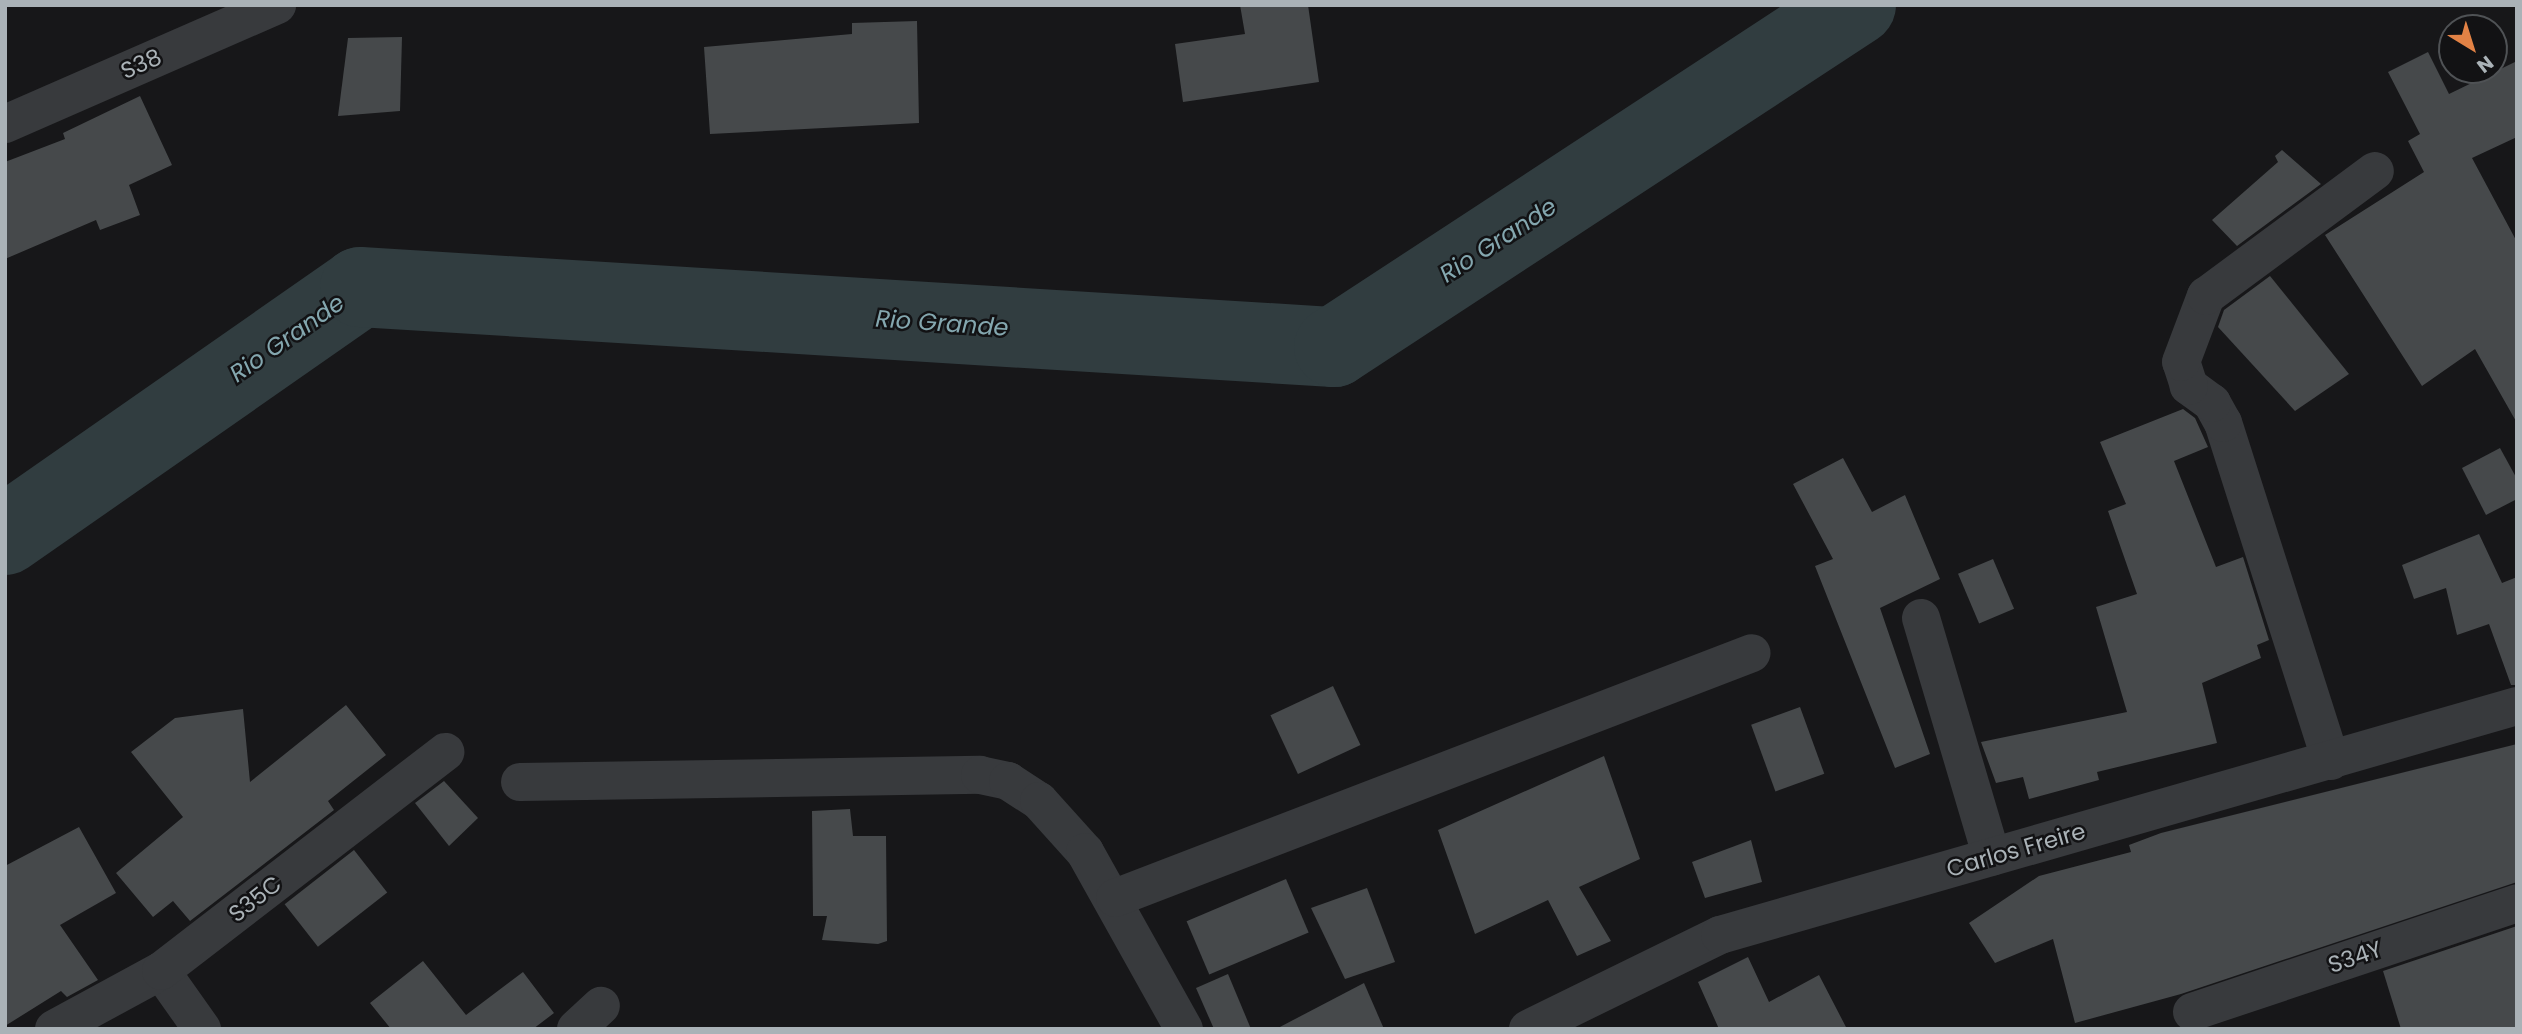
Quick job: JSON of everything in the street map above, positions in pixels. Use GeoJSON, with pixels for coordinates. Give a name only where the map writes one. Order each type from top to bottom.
{"type":"FeatureCollection","features":[{"type":"Feature","properties":{"kind":"street","name":"S38"},"geometry":{"type":"LineString","coordinates":[[5,124],[277,5]]}},
{"type":"Feature","properties":{"kind":"street"},"geometry":{"type":"LineString","coordinates":[[2331,761],[2224,424],[2212,403],[2189,386],[2181,362],[2206,296],[2375,171]]}},
{"type":"Feature","properties":{"kind":"street"},"geometry":{"type":"LineString","coordinates":[[1921,618],[1992,857]]}},
{"type":"Feature","properties":{"kind":"street"},"geometry":{"type":"LineString","coordinates":[[1115,898],[1752,653]]}},
{"type":"Feature","properties":{"kind":"street","name":"Carlos Freire"},"geometry":{"type":"LineString","coordinates":[[1528,1029],[1720,934],[2517,706]]}},
{"type":"Feature","properties":{"kind":"street","name":"S35C"},"geometry":{"type":"LineString","coordinates":[[54,1029],[162,971],[445,752]]}},
{"type":"Feature","properties":{"kind":"street"},"geometry":{"type":"LineString","coordinates":[[520,782],[980,775],[1008,781],[1040,801],[1115,898],[1184,1029]]}},
{"type":"Feature","properties":{"kind":"street","name":"S34Y"},"geometry":{"type":"LineString","coordinates":[[2192,1012],[2517,903]]}},
{"type":"Feature","properties":{"kind":"street"},"geometry":{"type":"LineString","coordinates":[[162,971],[202,1029]]}},
{"type":"Feature","properties":{"kind":"building"},"geometry":{"type":"Polygon","coordinates":[[[1240,5],[1308,5],[1319,82],[1183,102],[1175,44],[1245,34],[1240,5]]]}},
{"type":"Feature","properties":{"kind":"building"},"geometry":{"type":"Polygon","coordinates":[[[917,21],[919,123],[710,134],[704,47],[852,34],[852,23],[917,21]]]}},
{"type":"Feature","properties":{"kind":"building"},"geometry":{"type":"Polygon","coordinates":[[[402,37],[400,111],[338,116],[348,38],[402,37]]]}},
{"type":"Feature","properties":{"kind":"building"},"geometry":{"type":"Polygon","coordinates":[[[2428,52],[2438,72],[2438,84],[2444,84],[2449,94],[2470,84],[2508,84],[2508,65],[2517,61],[2517,137],[2472,158],[2517,242],[2517,423],[2475,349],[2422,386],[2325,235],[2424,172],[2408,141],[2420,134],[2388,72],[2428,52]]]}},
{"type":"Feature","properties":{"kind":"building"},"geometry":{"type":"Polygon","coordinates":[[[140,96],[172,165],[129,185],[140,215],[100,230],[96,220],[5,259],[5,162],[65,139],[63,133],[140,96]]]}},
{"type":"Feature","properties":{"kind":"building"},"geometry":{"type":"Polygon","coordinates":[[[2282,150],[2321,184],[2237,246],[2212,220],[2278,162],[2275,156],[2282,150]]]}},
{"type":"Feature","properties":{"kind":"building"},"geometry":{"type":"Polygon","coordinates":[[[2270,276],[2349,374],[2295,411],[2218,327],[2224,310],[2270,276]]]}},
{"type":"Feature","properties":{"kind":"building"},"geometry":{"type":"Polygon","coordinates":[[[2183,409],[2195,418],[2208,447],[2174,461],[2216,567],[2243,557],[2269,640],[2257,645],[2261,658],[2202,683],[2217,743],[2097,772],[2099,780],[2029,799],[2023,777],[1996,783],[1981,742],[2127,712],[2096,607],[2137,594],[2108,511],[2126,504],[2100,442],[2183,409]]]}},
{"type":"Feature","properties":{"kind":"building"},"geometry":{"type":"Polygon","coordinates":[[[2500,448],[2517,479],[2517,499],[2486,515],[2462,468],[2500,448]]]}},
{"type":"Feature","properties":{"kind":"building"},"geometry":{"type":"Polygon","coordinates":[[[1843,458],[1872,512],[1905,495],[1940,579],[1880,608],[1930,754],[1895,768],[1815,566],[1833,559],[1793,484],[1843,458]]]}},
{"type":"Feature","properties":{"kind":"building"},"geometry":{"type":"Polygon","coordinates":[[[2479,534],[2502,583],[2517,577],[2517,685],[2511,685],[2489,624],[2457,635],[2446,588],[2414,599],[2402,565],[2479,534]]]}},
{"type":"Feature","properties":{"kind":"building"},"geometry":{"type":"Polygon","coordinates":[[[1993,559],[2014,609],[1979,624],[1958,574],[1993,559]]]}},
{"type":"Feature","properties":{"kind":"building"},"geometry":{"type":"Polygon","coordinates":[[[1333,686],[1360,745],[1298,774],[1270,715],[1333,686]]]}},
{"type":"Feature","properties":{"kind":"building"},"geometry":{"type":"Polygon","coordinates":[[[346,705],[386,755],[328,801],[334,810],[190,921],[173,901],[153,917],[116,873],[183,817],[131,752],[175,718],[243,709],[250,782],[346,705]]]}},
{"type":"Feature","properties":{"kind":"building"},"geometry":{"type":"Polygon","coordinates":[[[1800,707],[1824,774],[1775,792],[1751,725],[1800,707]]]}},
{"type":"Feature","properties":{"kind":"building"},"geometry":{"type":"Polygon","coordinates":[[[2517,744],[2517,882],[2181,994],[2075,1023],[2053,939],[1995,963],[1969,923],[2039,876],[2131,852],[2129,845],[2161,833],[2517,744]]]}},
{"type":"Feature","properties":{"kind":"building"},"geometry":{"type":"Polygon","coordinates":[[[1604,756],[1640,859],[1579,887],[1611,941],[1577,956],[1548,900],[1475,934],[1438,830],[1604,756]]]}},
{"type":"Feature","properties":{"kind":"building"},"geometry":{"type":"Polygon","coordinates":[[[444,781],[478,818],[449,846],[415,803],[444,781]]]}},
{"type":"Feature","properties":{"kind":"building"},"geometry":{"type":"Polygon","coordinates":[[[850,809],[853,836],[886,836],[887,941],[878,944],[822,940],[827,916],[813,916],[812,811],[850,809]]]}},
{"type":"Feature","properties":{"kind":"building"},"geometry":{"type":"Polygon","coordinates":[[[79,827],[116,893],[60,925],[98,980],[67,997],[61,991],[5,1026],[5,866],[79,827]]]}},
{"type":"Feature","properties":{"kind":"building"},"geometry":{"type":"Polygon","coordinates":[[[1751,840],[1762,882],[1705,898],[1692,862],[1751,840]]]}},
{"type":"Feature","properties":{"kind":"building"},"geometry":{"type":"Polygon","coordinates":[[[354,850],[387,893],[318,947],[285,904],[354,850]]]}},
{"type":"Feature","properties":{"kind":"building"},"geometry":{"type":"Polygon","coordinates":[[[1286,879],[1309,932],[1209,975],[1187,921],[1286,879]]]}},
{"type":"Feature","properties":{"kind":"building"},"geometry":{"type":"Polygon","coordinates":[[[1367,888],[1395,962],[1345,979],[1311,908],[1367,888]]]}},
{"type":"Feature","properties":{"kind":"building"},"geometry":{"type":"Polygon","coordinates":[[[2517,926],[2517,1029],[2401,1029],[2383,971],[2517,926]]]}},
{"type":"Feature","properties":{"kind":"building"},"geometry":{"type":"Polygon","coordinates":[[[1748,957],[1769,1002],[1819,975],[1847,1029],[1719,1029],[1698,982],[1748,957]]]}},
{"type":"Feature","properties":{"kind":"building"},"geometry":{"type":"Polygon","coordinates":[[[423,961],[466,1015],[523,972],[554,1013],[533,1029],[391,1029],[370,1003],[423,961]]]}},
{"type":"Feature","properties":{"kind":"building"},"geometry":{"type":"Polygon","coordinates":[[[1228,974],[1251,1029],[1214,1029],[1196,988],[1228,974]]]}},
{"type":"Feature","properties":{"kind":"building"},"geometry":{"type":"Polygon","coordinates":[[[1364,983],[1384,1029],[1276,1029],[1364,983]]]}},
{"type":"Feature","properties":{"kind":"waterway","name":"Rio Grande"},"geometry":{"type":"LineString","coordinates":[[5,535],[360,287],[1334,347],[1856,5]]}}]}
